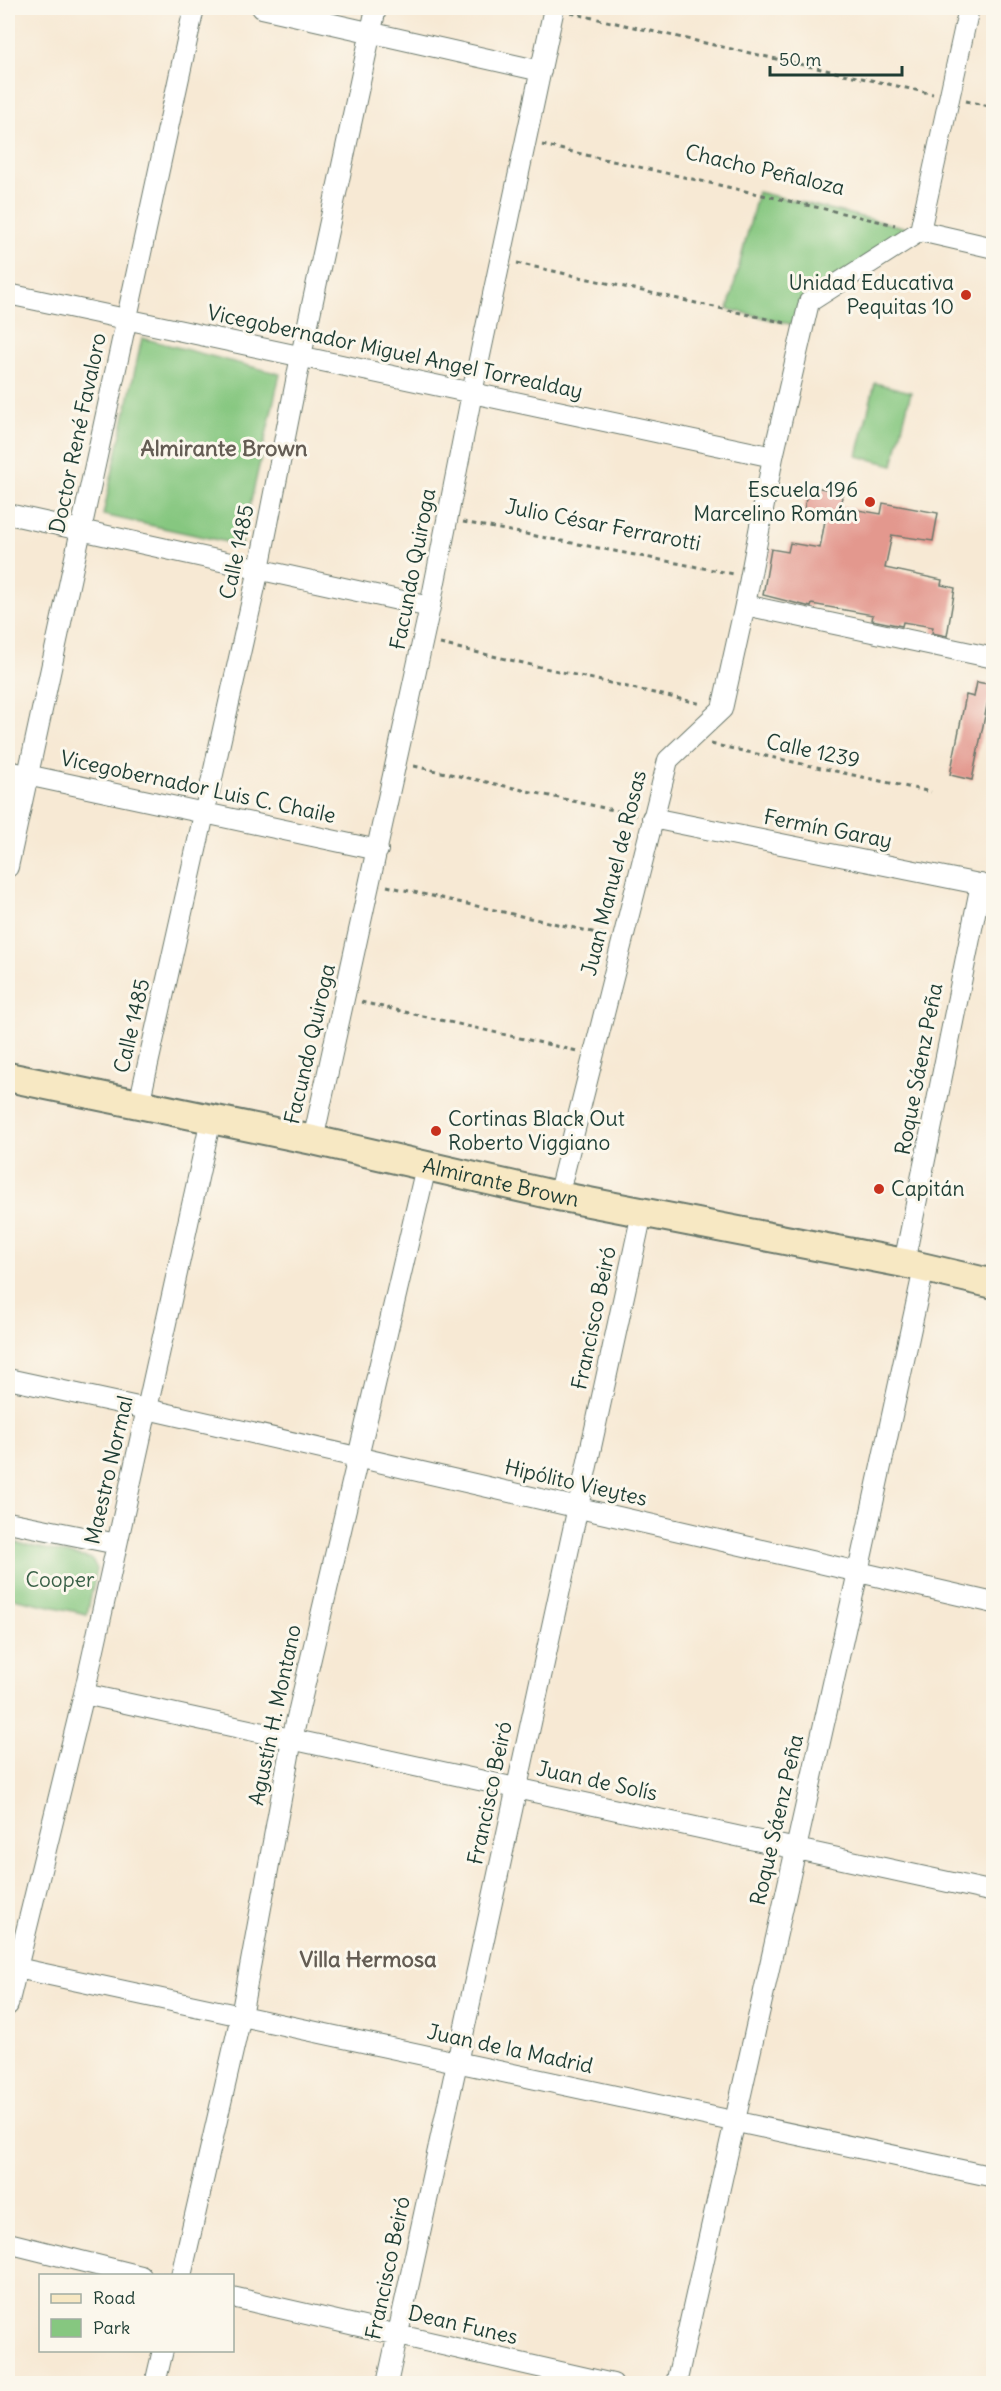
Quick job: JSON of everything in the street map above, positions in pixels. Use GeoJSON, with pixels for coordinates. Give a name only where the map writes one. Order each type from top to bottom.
{"type":"FeatureCollection","features":[{"type":"Feature","properties":{"kind":"main road","name":"Almirante Brown"},"geometry":{"type":"LineString","coordinates":[[8,1077],[313,1140],[558,1196],[914,1266],[993,1284]]}},
{"type":"Feature","properties":{"kind":"street","name":"Doctor René Favaloro"},"geometry":{"type":"LineString","coordinates":[[8,867],[83,531],[126,319],[194,8]]}},
{"type":"Feature","properties":{"kind":"street"},"geometry":{"type":"LineString","coordinates":[[262,8],[541,71]]}},
{"type":"Feature","properties":{"kind":"street","name":"Calle 1485"},"geometry":{"type":"LineString","coordinates":[[139,1104],[259,569],[301,356],[376,8]]}},
{"type":"Feature","properties":{"kind":"street"},"geometry":{"type":"LineString","coordinates":[[921,231],[969,8]]}},
{"type":"Feature","properties":{"kind":"street","name":"Facundo Quiroga"},"geometry":{"type":"LineString","coordinates":[[313,1140],[423,640],[472,393],[554,9]]}},
{"type":"Feature","properties":{"kind":"street"},"geometry":{"type":"LineString","coordinates":[[722,709],[745,606],[773,457],[809,302],[921,231],[993,248]]}},
{"type":"Feature","properties":{"kind":"street","name":"Vicegobernador Miguel Angel Torrealday"},"geometry":{"type":"LineString","coordinates":[[8,294],[773,457]]}},
{"type":"Feature","properties":{"kind":"street"},"geometry":{"type":"LineString","coordinates":[[8,514],[430,607]]}},
{"type":"Feature","properties":{"kind":"street"},"geometry":{"type":"LineString","coordinates":[[745,606],[993,658]]}},
{"type":"Feature","properties":{"kind":"street","name":"Juan Manuel de Rosas"},"geometry":{"type":"LineString","coordinates":[[558,1196],[668,760],[722,709]]}},
{"type":"Feature","properties":{"kind":"street","name":"Vicegobernador Luis C. Chaile"},"geometry":{"type":"LineString","coordinates":[[8,771],[378,850]]}},
{"type":"Feature","properties":{"kind":"street","name":"Fermín Garay"},"geometry":{"type":"LineString","coordinates":[[652,818],[987,886]]}},
{"type":"Feature","properties":{"kind":"street","name":"Roque Sáenz Peña"},"geometry":{"type":"LineString","coordinates":[[676,2384],[858,1572],[987,886]]}},
{"type":"Feature","properties":{"kind":"street","name":"Maestro Normal"},"geometry":{"type":"LineString","coordinates":[[8,2005],[84,1694],[211,1119]]}},
{"type":"Feature","properties":{"kind":"street","name":"Agustín H. Montano"},"geometry":{"type":"LineString","coordinates":[[181,2274],[242,2016],[292,1739],[426,1167]]}},
{"type":"Feature","properties":{"kind":"street","name":"Francisco Beiró"},"geometry":{"type":"LineString","coordinates":[[387,2384],[642,1213]]}},
{"type":"Feature","properties":{"kind":"street","name":"Hipólito Vieytes"},"geometry":{"type":"LineString","coordinates":[[8,1379],[993,1603]]}},
{"type":"Feature","properties":{"kind":"street"},"geometry":{"type":"LineString","coordinates":[[8,1522],[117,1544]]}},
{"type":"Feature","properties":{"kind":"street","name":"Juan de Solís"},"geometry":{"type":"LineString","coordinates":[[84,1694],[993,1892]]}},
{"type":"Feature","properties":{"kind":"street","name":"Juan de la Madrid"},"geometry":{"type":"LineString","coordinates":[[17,1968],[993,2177]]}},
{"type":"Feature","properties":{"kind":"street"},"geometry":{"type":"LineString","coordinates":[[8,2243],[133,2274]]}},
{"type":"Feature","properties":{"kind":"street","name":"Dean Funes"},"geometry":{"type":"LineString","coordinates":[[234,2297],[613,2384]]}},
{"type":"Feature","properties":{"kind":"street"},"geometry":{"type":"LineString","coordinates":[[155,2384],[163,2352]]}},
{"type":"Feature","properties":{"kind":"path"},"geometry":{"type":"LineString","coordinates":[[554,9],[993,107]]}},
{"type":"Feature","properties":{"kind":"path","name":"Chacho Peñaloza"},"geometry":{"type":"LineString","coordinates":[[526,141],[802,202],[921,231]]}},
{"type":"Feature","properties":{"kind":"path"},"geometry":{"type":"LineString","coordinates":[[501,259],[802,327]]}},
{"type":"Feature","properties":{"kind":"path","name":"Julio César Ferrarotti"},"geometry":{"type":"LineString","coordinates":[[447,519],[750,578]]}},
{"type":"Feature","properties":{"kind":"path"},"geometry":{"type":"LineString","coordinates":[[423,640],[722,709]]}},
{"type":"Feature","properties":{"kind":"path","name":"Calle 1239"},"geometry":{"type":"LineString","coordinates":[[689,739],[931,792]]}},
{"type":"Feature","properties":{"kind":"path"},"geometry":{"type":"LineString","coordinates":[[397,762],[652,818]]}},
{"type":"Feature","properties":{"kind":"path"},"geometry":{"type":"LineString","coordinates":[[370,882],[622,939]]}},
{"type":"Feature","properties":{"kind":"path"},"geometry":{"type":"LineString","coordinates":[[345,998],[593,1055]]}},
{"type":"Feature","properties":{"kind":"green space"},"geometry":{"type":"Polygon","coordinates":[[[758,192],[920,231],[809,302],[802,327],[728,309],[758,192]]]}},
{"type":"Feature","properties":{"kind":"green space"},"geometry":{"type":"Polygon","coordinates":[[[142,338],[280,374],[241,545],[103,515],[142,338]]]}},
{"type":"Feature","properties":{"kind":"green space"},"geometry":{"type":"Polygon","coordinates":[[[875,383],[911,392],[893,465],[857,456],[875,383]]]}},
{"type":"Feature","properties":{"kind":"green space","name":"Cooper"},"geometry":{"type":"Polygon","coordinates":[[[8,1541],[92,1559],[97,1569],[87,1614],[8,1597],[8,1541]]]}},
{"type":"Feature","properties":{"kind":"building"},"geometry":{"type":"Polygon","coordinates":[[[808,486],[843,492],[840,507],[881,514],[883,503],[938,513],[933,541],[892,535],[885,568],[942,580],[941,585],[955,588],[947,636],[932,633],[933,627],[903,622],[902,626],[872,620],[873,615],[812,604],[811,607],[763,595],[771,549],[788,552],[790,543],[820,548],[826,515],[804,511],[808,486]]]}},
{"type":"Feature","properties":{"kind":"building"},"geometry":{"type":"Polygon","coordinates":[[[977,682],[993,685],[993,702],[988,701],[972,780],[950,775],[966,695],[974,697],[977,682]]]}},
{"type":"Feature","properties":{"kind":"place","name":"Unidad Educativa Pequitas 10"},"geometry":{"type":"Point","coordinates":[966,295]}},
{"type":"Feature","properties":{"kind":"place","name":"Escuela 196 Marcelino Román"},"geometry":{"type":"Point","coordinates":[870,502]}},
{"type":"Feature","properties":{"kind":"place","name":"Cortinas Black Out Roberto Viggiano"},"geometry":{"type":"Point","coordinates":[436,1131]}},
{"type":"Feature","properties":{"kind":"place","name":"Capitán"},"geometry":{"type":"Point","coordinates":[879,1189]}},
{"type":"Feature","properties":{"kind":"district","name":"Almirante Brown"},"geometry":{"type":"Point","coordinates":[224,448]}},
{"type":"Feature","properties":{"kind":"district","name":"Villa Hermosa"},"geometry":{"type":"Point","coordinates":[368,1959]}}]}
